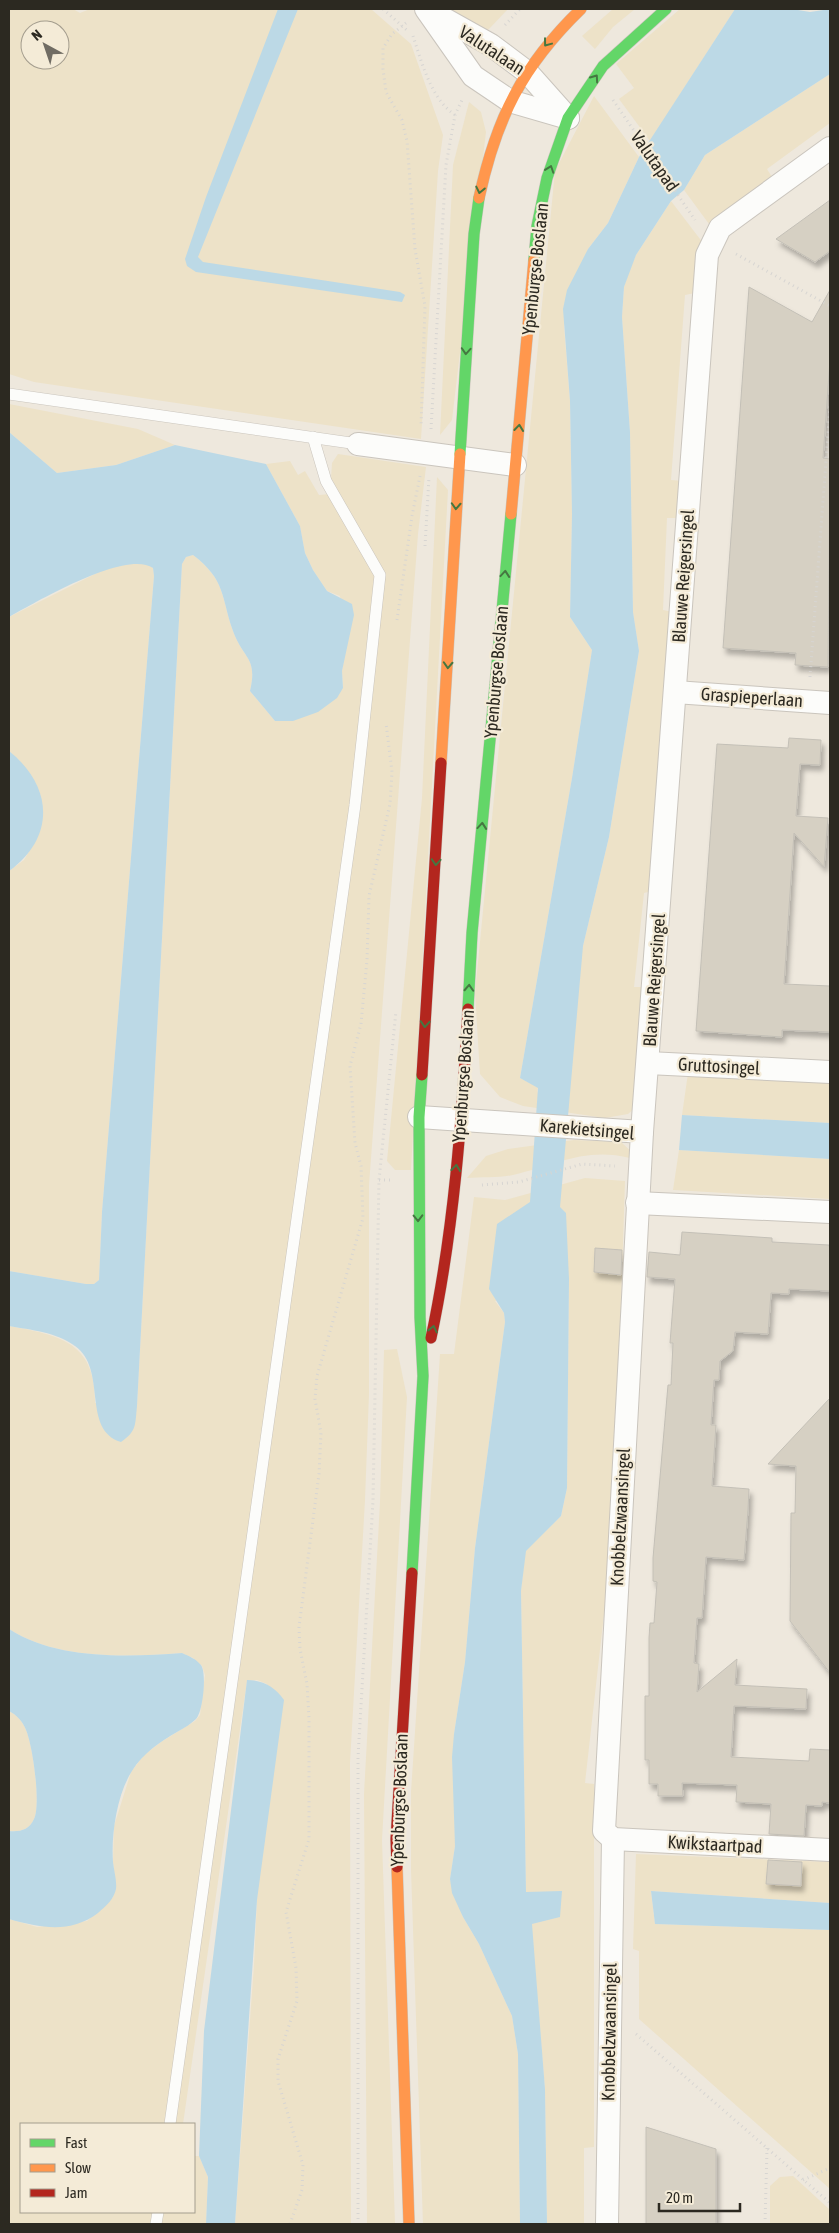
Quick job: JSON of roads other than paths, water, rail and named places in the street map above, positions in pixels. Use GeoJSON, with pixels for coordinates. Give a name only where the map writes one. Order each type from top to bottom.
{"type":"FeatureCollection","features":[{"type":"Feature","properties":{"kind":"main road","name":"Ypenburgse Boslaan"},"geometry":{"type":"LineString","coordinates":[[408,2224],[396,1839],[423,1376],[420,1317],[419,1117],[446,697],[458,457],[477,204],[483,174],[503,112],[544,45],[581,9]]}},
{"type":"Feature","properties":{"kind":"main road","name":"Ypenburgse Boslaan"},"geometry":{"type":"LineString","coordinates":[[423,1376],[439,1301],[462,1120],[472,934],[537,226],[547,178],[568,118],[603,66],[666,9]]}},
{"type":"Feature","properties":{"kind":"street","name":"Valutalaan"},"geometry":{"type":"LineString","coordinates":[[426,9],[491,45],[528,72],[568,118]]}},
{"type":"Feature","properties":{"kind":"street","name":"Valutalaan"},"geometry":{"type":"LineString","coordinates":[[426,9],[473,76],[510,101],[568,118]]}},
{"type":"Feature","properties":{"kind":"street","name":"Blauwe Reigersingel"},"geometry":{"type":"LineString","coordinates":[[648,1063],[707,255],[712,241],[720,228],[830,148]]}},
{"type":"Feature","properties":{"kind":"street"},"geometry":{"type":"LineString","coordinates":[[358,444],[515,465]]}},
{"type":"Feature","properties":{"kind":"street","name":"Graspieperlaan"},"geometry":{"type":"LineString","coordinates":[[674,692],[830,703]]}},
{"type":"Feature","properties":{"kind":"street"},"geometry":{"type":"LineString","coordinates":[[642,1132],[648,1063]]}},
{"type":"Feature","properties":{"kind":"street","name":"Gruttosingel"},"geometry":{"type":"LineString","coordinates":[[648,1063],[830,1072]]}},
{"type":"Feature","properties":{"kind":"street","name":"Karekietsingel"},"geometry":{"type":"LineString","coordinates":[[419,1117],[642,1132],[637,1204]]}},
{"type":"Feature","properties":{"kind":"street"},"geometry":{"type":"LineString","coordinates":[[637,1204],[830,1212]]}},
{"type":"Feature","properties":{"kind":"street","name":"Knobbelzwaansingel"},"geometry":{"type":"LineString","coordinates":[[607,2224],[608,1835],[637,1204]]}},
{"type":"Feature","properties":{"kind":"street","name":"Kwikstaartpad"},"geometry":{"type":"LineString","coordinates":[[608,1835],[830,1850]]}},
{"type":"Feature","properties":{"kind":"lane"},"geometry":{"type":"LineString","coordinates":[[9,394],[358,444]]}},
{"type":"Feature","properties":{"kind":"lane"},"geometry":{"type":"LineString","coordinates":[[170,2123],[352,824],[380,575],[326,481],[313,437]]}},
{"type":"Feature","properties":{"kind":"water"},"geometry":{"type":"Polygon","coordinates":[[[278,9],[298,9],[198,257],[203,262],[400,292],[405,295],[402,302],[196,272],[187,266],[185,259],[206,197],[278,9]]]}},
{"type":"Feature","properties":{"kind":"water"},"geometry":{"type":"Polygon","coordinates":[[[735,9],[792,9],[810,12],[830,9],[830,74],[705,155],[684,190],[671,201],[636,255],[624,287],[622,317],[630,432],[633,612],[639,651],[609,837],[583,946],[560,1207],[566,1213],[569,1279],[567,1488],[561,1516],[526,1551],[521,1591],[526,1892],[562,1891],[560,1917],[532,1924],[545,2089],[547,2224],[520,2224],[518,2054],[512,2016],[479,1944],[463,1917],[452,1893],[450,1879],[455,1846],[452,1757],[465,1662],[475,1548],[505,1322],[504,1313],[489,1289],[497,1224],[530,1202],[538,1088],[520,1078],[572,778],[592,650],[570,617],[572,514],[570,401],[563,309],[567,290],[588,249],[608,223],[639,157],[735,9]]]}},
{"type":"Feature","properties":{"kind":"water"},"geometry":{"type":"Polygon","coordinates":[[[9,432],[57,473],[116,465],[175,445],[266,464],[300,526],[305,553],[313,570],[327,591],[352,604],[354,615],[342,671],[343,688],[337,698],[318,712],[293,721],[275,721],[250,691],[252,680],[251,664],[233,631],[217,581],[204,564],[193,555],[186,557],[182,564],[137,1406],[133,1431],[121,1442],[109,1435],[102,1425],[94,1383],[85,1356],[68,1341],[35,1330],[9,1326],[9,1271],[86,1284],[94,1284],[99,1280],[102,1212],[154,576],[153,568],[140,564],[103,571],[59,590],[9,617],[9,432]]]}},
{"type":"Feature","properties":{"kind":"water"},"geometry":{"type":"Polygon","coordinates":[[[9,751],[24,765],[34,780],[41,795],[43,811],[41,827],[35,843],[24,858],[9,871],[9,751]]]}},
{"type":"Feature","properties":{"kind":"water"},"geometry":{"type":"Polygon","coordinates":[[[682,1115],[830,1123],[830,1159],[679,1150],[682,1115]]]}},
{"type":"Feature","properties":{"kind":"water"},"geometry":{"type":"Polygon","coordinates":[[[9,1629],[28,1639],[70,1651],[116,1655],[182,1653],[197,1661],[203,1669],[204,1684],[201,1709],[196,1719],[147,1753],[132,1771],[122,1791],[114,1827],[113,1862],[116,1889],[113,1896],[98,1913],[77,1924],[44,1927],[9,1919],[9,1831],[20,1831],[30,1826],[36,1812],[37,1801],[29,1738],[25,1727],[9,1711],[9,1629]]]}},
{"type":"Feature","properties":{"kind":"water"},"geometry":{"type":"Polygon","coordinates":[[[247,1680],[258,1681],[268,1685],[277,1691],[284,1700],[257,1900],[235,2224],[206,2224],[208,2177],[199,2156],[204,2031],[247,1680]]]}},
{"type":"Feature","properties":{"kind":"water"},"geometry":{"type":"Polygon","coordinates":[[[651,1891],[830,1903],[830,1930],[655,1924],[651,1891]]]}}]}
